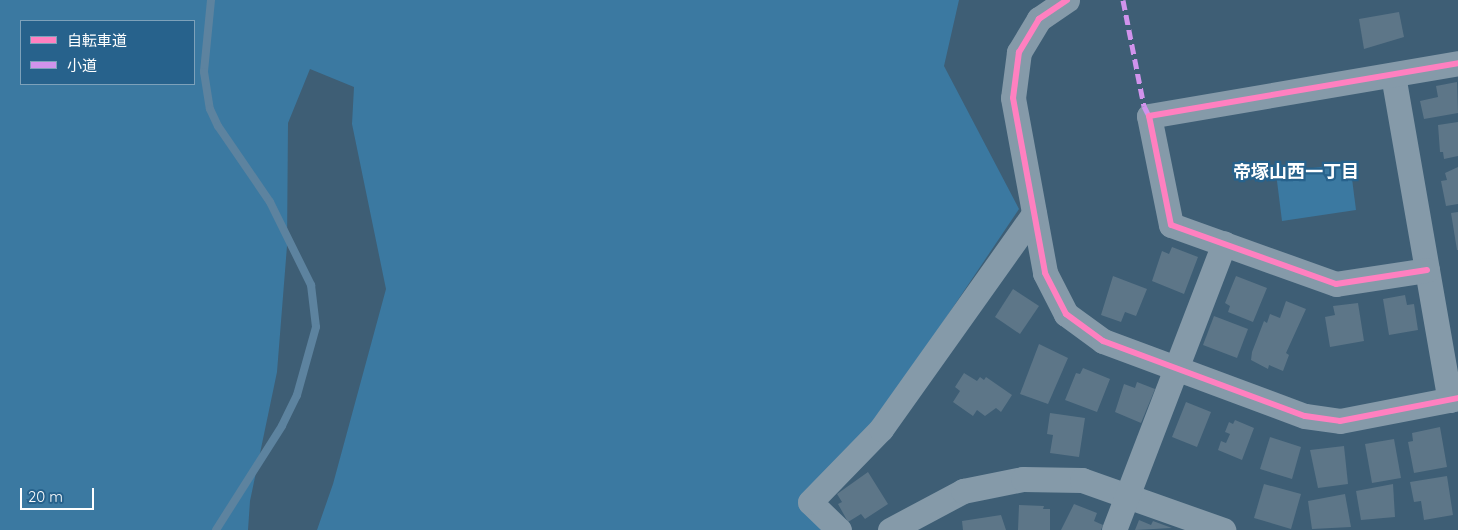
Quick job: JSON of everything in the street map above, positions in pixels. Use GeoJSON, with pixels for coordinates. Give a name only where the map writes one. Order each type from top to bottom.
{"type":"FeatureCollection","features":[{"type":"Feature","properties":{"kind":"street"},"geometry":{"type":"LineString","coordinates":[[1067,0],[1039,19],[1019,52],[1013,98],[1045,273],[1066,314],[1103,341],[1305,416],[1340,421],[1454,399],[1427,270],[1393,75]]}},
{"type":"Feature","properties":{"kind":"street"},"geometry":{"type":"LineString","coordinates":[[1427,270],[1336,284],[1172,225],[1149,116],[1458,63]]}},
{"type":"Feature","properties":{"kind":"street"},"geometry":{"type":"LineString","coordinates":[[839,530],[810,502],[881,429],[1034,214]]}},
{"type":"Feature","properties":{"kind":"street"},"geometry":{"type":"LineString","coordinates":[[1114,530],[1178,369],[1224,244]]}},
{"type":"Feature","properties":{"kind":"street"},"geometry":{"type":"LineString","coordinates":[[890,530],[963,491],[1023,479],[1082,480],[1223,530]]}},
{"type":"Feature","properties":{"kind":"shaded area"},"geometry":{"type":"Polygon","coordinates":[[[0,0],[959,0],[944,66],[1019,209],[878,419],[799,501],[828,530],[317,530],[333,484],[386,289],[352,124],[354,87],[310,69],[288,123],[287,246],[277,372],[250,501],[248,530],[0,530],[0,0]]]}},
{"type":"Feature","properties":{"kind":"shaded area"},"geometry":{"type":"Polygon","coordinates":[[[1350,163],[1356,210],[1282,221],[1276,173],[1350,163]]]}},
{"type":"Feature","properties":{"kind":"building"},"geometry":{"type":"Polygon","coordinates":[[[1399,12],[1404,37],[1364,49],[1359,19],[1399,12]]]}},
{"type":"Feature","properties":{"kind":"building"},"geometry":{"type":"Polygon","coordinates":[[[1457,82],[1458,113],[1424,119],[1420,101],[1438,97],[1436,86],[1457,82]]]}},
{"type":"Feature","properties":{"kind":"building"},"geometry":{"type":"Polygon","coordinates":[[[1458,122],[1458,156],[1444,159],[1443,152],[1440,152],[1438,125],[1458,122]]]}},
{"type":"Feature","properties":{"kind":"building"},"geometry":{"type":"Polygon","coordinates":[[[1458,167],[1458,204],[1446,206],[1441,181],[1447,180],[1445,173],[1458,167]]]}},
{"type":"Feature","properties":{"kind":"building"},"geometry":{"type":"Polygon","coordinates":[[[1458,212],[1458,250],[1457,250],[1451,213],[1458,212]]]}},
{"type":"Feature","properties":{"kind":"building"},"geometry":{"type":"Polygon","coordinates":[[[1172,247],[1198,257],[1184,294],[1152,281],[1162,251],[1169,254],[1172,247]]]}},
{"type":"Feature","properties":{"kind":"building"},"geometry":{"type":"Polygon","coordinates":[[[1113,276],[1147,289],[1136,316],[1125,312],[1121,322],[1101,315],[1113,276]]]}},
{"type":"Feature","properties":{"kind":"building"},"geometry":{"type":"Polygon","coordinates":[[[1236,276],[1267,288],[1253,322],[1228,312],[1230,306],[1225,303],[1236,276]]]}},
{"type":"Feature","properties":{"kind":"building"},"geometry":{"type":"Polygon","coordinates":[[[1013,289],[1039,306],[1020,334],[995,317],[1013,289]]]}},
{"type":"Feature","properties":{"kind":"building"},"geometry":{"type":"Polygon","coordinates":[[[1405,295],[1407,305],[1414,304],[1418,330],[1389,335],[1383,299],[1405,295]]]}},
{"type":"Feature","properties":{"kind":"building"},"geometry":{"type":"Polygon","coordinates":[[[1286,301],[1306,309],[1286,353],[1289,355],[1283,371],[1269,365],[1268,369],[1251,360],[1252,352],[1264,321],[1267,323],[1270,314],[1280,318],[1286,301]]]}},
{"type":"Feature","properties":{"kind":"building"},"geometry":{"type":"Polygon","coordinates":[[[1358,303],[1364,341],[1330,347],[1325,317],[1335,315],[1333,306],[1358,303]]]}},
{"type":"Feature","properties":{"kind":"building"},"geometry":{"type":"Polygon","coordinates":[[[1214,316],[1248,329],[1237,358],[1203,345],[1214,316]]]}},
{"type":"Feature","properties":{"kind":"building"},"geometry":{"type":"Polygon","coordinates":[[[1039,344],[1068,358],[1048,404],[1020,394],[1039,344]]]}},
{"type":"Feature","properties":{"kind":"building"},"geometry":{"type":"Polygon","coordinates":[[[1083,368],[1110,379],[1097,412],[1065,400],[1076,373],[1080,374],[1083,368]]]}},
{"type":"Feature","properties":{"kind":"building"},"geometry":{"type":"Polygon","coordinates":[[[964,373],[977,381],[980,377],[984,380],[986,377],[1012,395],[1001,412],[996,408],[985,416],[977,410],[973,416],[953,402],[960,391],[955,387],[964,373]]]}},
{"type":"Feature","properties":{"kind":"building"},"geometry":{"type":"Polygon","coordinates":[[[1137,382],[1155,389],[1141,423],[1115,412],[1124,384],[1135,388],[1137,382]]]}},
{"type":"Feature","properties":{"kind":"building"},"geometry":{"type":"Polygon","coordinates":[[[1186,402],[1211,412],[1197,447],[1172,437],[1186,402]]]}},
{"type":"Feature","properties":{"kind":"building"},"geometry":{"type":"Polygon","coordinates":[[[1050,413],[1085,418],[1079,457],[1050,453],[1053,435],[1047,434],[1050,413]]]}},
{"type":"Feature","properties":{"kind":"building"},"geometry":{"type":"Polygon","coordinates":[[[1235,420],[1254,428],[1242,460],[1218,450],[1221,441],[1226,443],[1230,434],[1225,432],[1229,422],[1233,424],[1235,420]]]}},
{"type":"Feature","properties":{"kind":"building"},"geometry":{"type":"Polygon","coordinates":[[[1440,427],[1447,467],[1414,473],[1408,442],[1413,441],[1412,433],[1440,427]]]}},
{"type":"Feature","properties":{"kind":"building"},"geometry":{"type":"Polygon","coordinates":[[[1270,437],[1301,447],[1292,479],[1260,469],[1270,437]]]}},
{"type":"Feature","properties":{"kind":"building"},"geometry":{"type":"Polygon","coordinates":[[[1394,439],[1401,478],[1372,483],[1365,444],[1394,439]]]}},
{"type":"Feature","properties":{"kind":"building"},"geometry":{"type":"Polygon","coordinates":[[[1344,446],[1348,484],[1318,488],[1310,450],[1344,446]]]}},
{"type":"Feature","properties":{"kind":"building"},"geometry":{"type":"Polygon","coordinates":[[[868,472],[888,504],[865,519],[861,514],[848,522],[838,504],[842,502],[837,494],[868,472]]]}},
{"type":"Feature","properties":{"kind":"building"},"geometry":{"type":"Polygon","coordinates":[[[1447,476],[1453,515],[1424,520],[1421,501],[1414,502],[1410,482],[1447,476]]]}},
{"type":"Feature","properties":{"kind":"building"},"geometry":{"type":"Polygon","coordinates":[[[1264,484],[1301,494],[1291,529],[1254,518],[1264,484]]]}},
{"type":"Feature","properties":{"kind":"building"},"geometry":{"type":"Polygon","coordinates":[[[1393,484],[1395,517],[1361,520],[1356,491],[1393,484]]]}},
{"type":"Feature","properties":{"kind":"building"},"geometry":{"type":"Polygon","coordinates":[[[1345,494],[1351,527],[1312,529],[1308,501],[1345,494]]]}},
{"type":"Feature","properties":{"kind":"building"},"geometry":{"type":"Polygon","coordinates":[[[1074,504],[1097,513],[1094,521],[1103,525],[1101,530],[1061,530],[1074,504]]]}},
{"type":"Feature","properties":{"kind":"building"},"geometry":{"type":"Polygon","coordinates":[[[1019,505],[1044,506],[1043,509],[1050,509],[1050,530],[1018,530],[1019,505]]]}},
{"type":"Feature","properties":{"kind":"building"},"geometry":{"type":"Polygon","coordinates":[[[1001,515],[1006,530],[963,530],[962,521],[1001,515]]]}},
{"type":"Feature","properties":{"kind":"building"},"geometry":{"type":"Polygon","coordinates":[[[1139,520],[1151,525],[1153,521],[1172,528],[1135,530],[1139,520]]]}},
{"type":"Feature","properties":{"kind":"waterway"},"geometry":{"type":"LineString","coordinates":[[211,0],[204,72],[210,109],[218,126],[270,202],[311,285],[316,327],[297,395],[282,426],[216,530]]}},
{"type":"Feature","properties":{"kind":"marked path"},"geometry":{"type":"LineString","coordinates":[[1123,0],[1144,106],[1149,116]]}},
{"type":"Feature","properties":{"kind":"cycle path"},"geometry":{"type":"LineString","coordinates":[[1067,0],[1039,19],[1019,52],[1013,98],[1045,273],[1066,314],[1103,341],[1305,416],[1340,421],[1458,398]]}},
{"type":"Feature","properties":{"kind":"cycle path"},"geometry":{"type":"LineString","coordinates":[[1427,270],[1336,284],[1171,225],[1149,116],[1458,63]]}},
{"type":"Feature","properties":{"kind":"district","name":"帝塚山西一丁目"},"geometry":{"type":"Point","coordinates":[1296,172]}}]}
